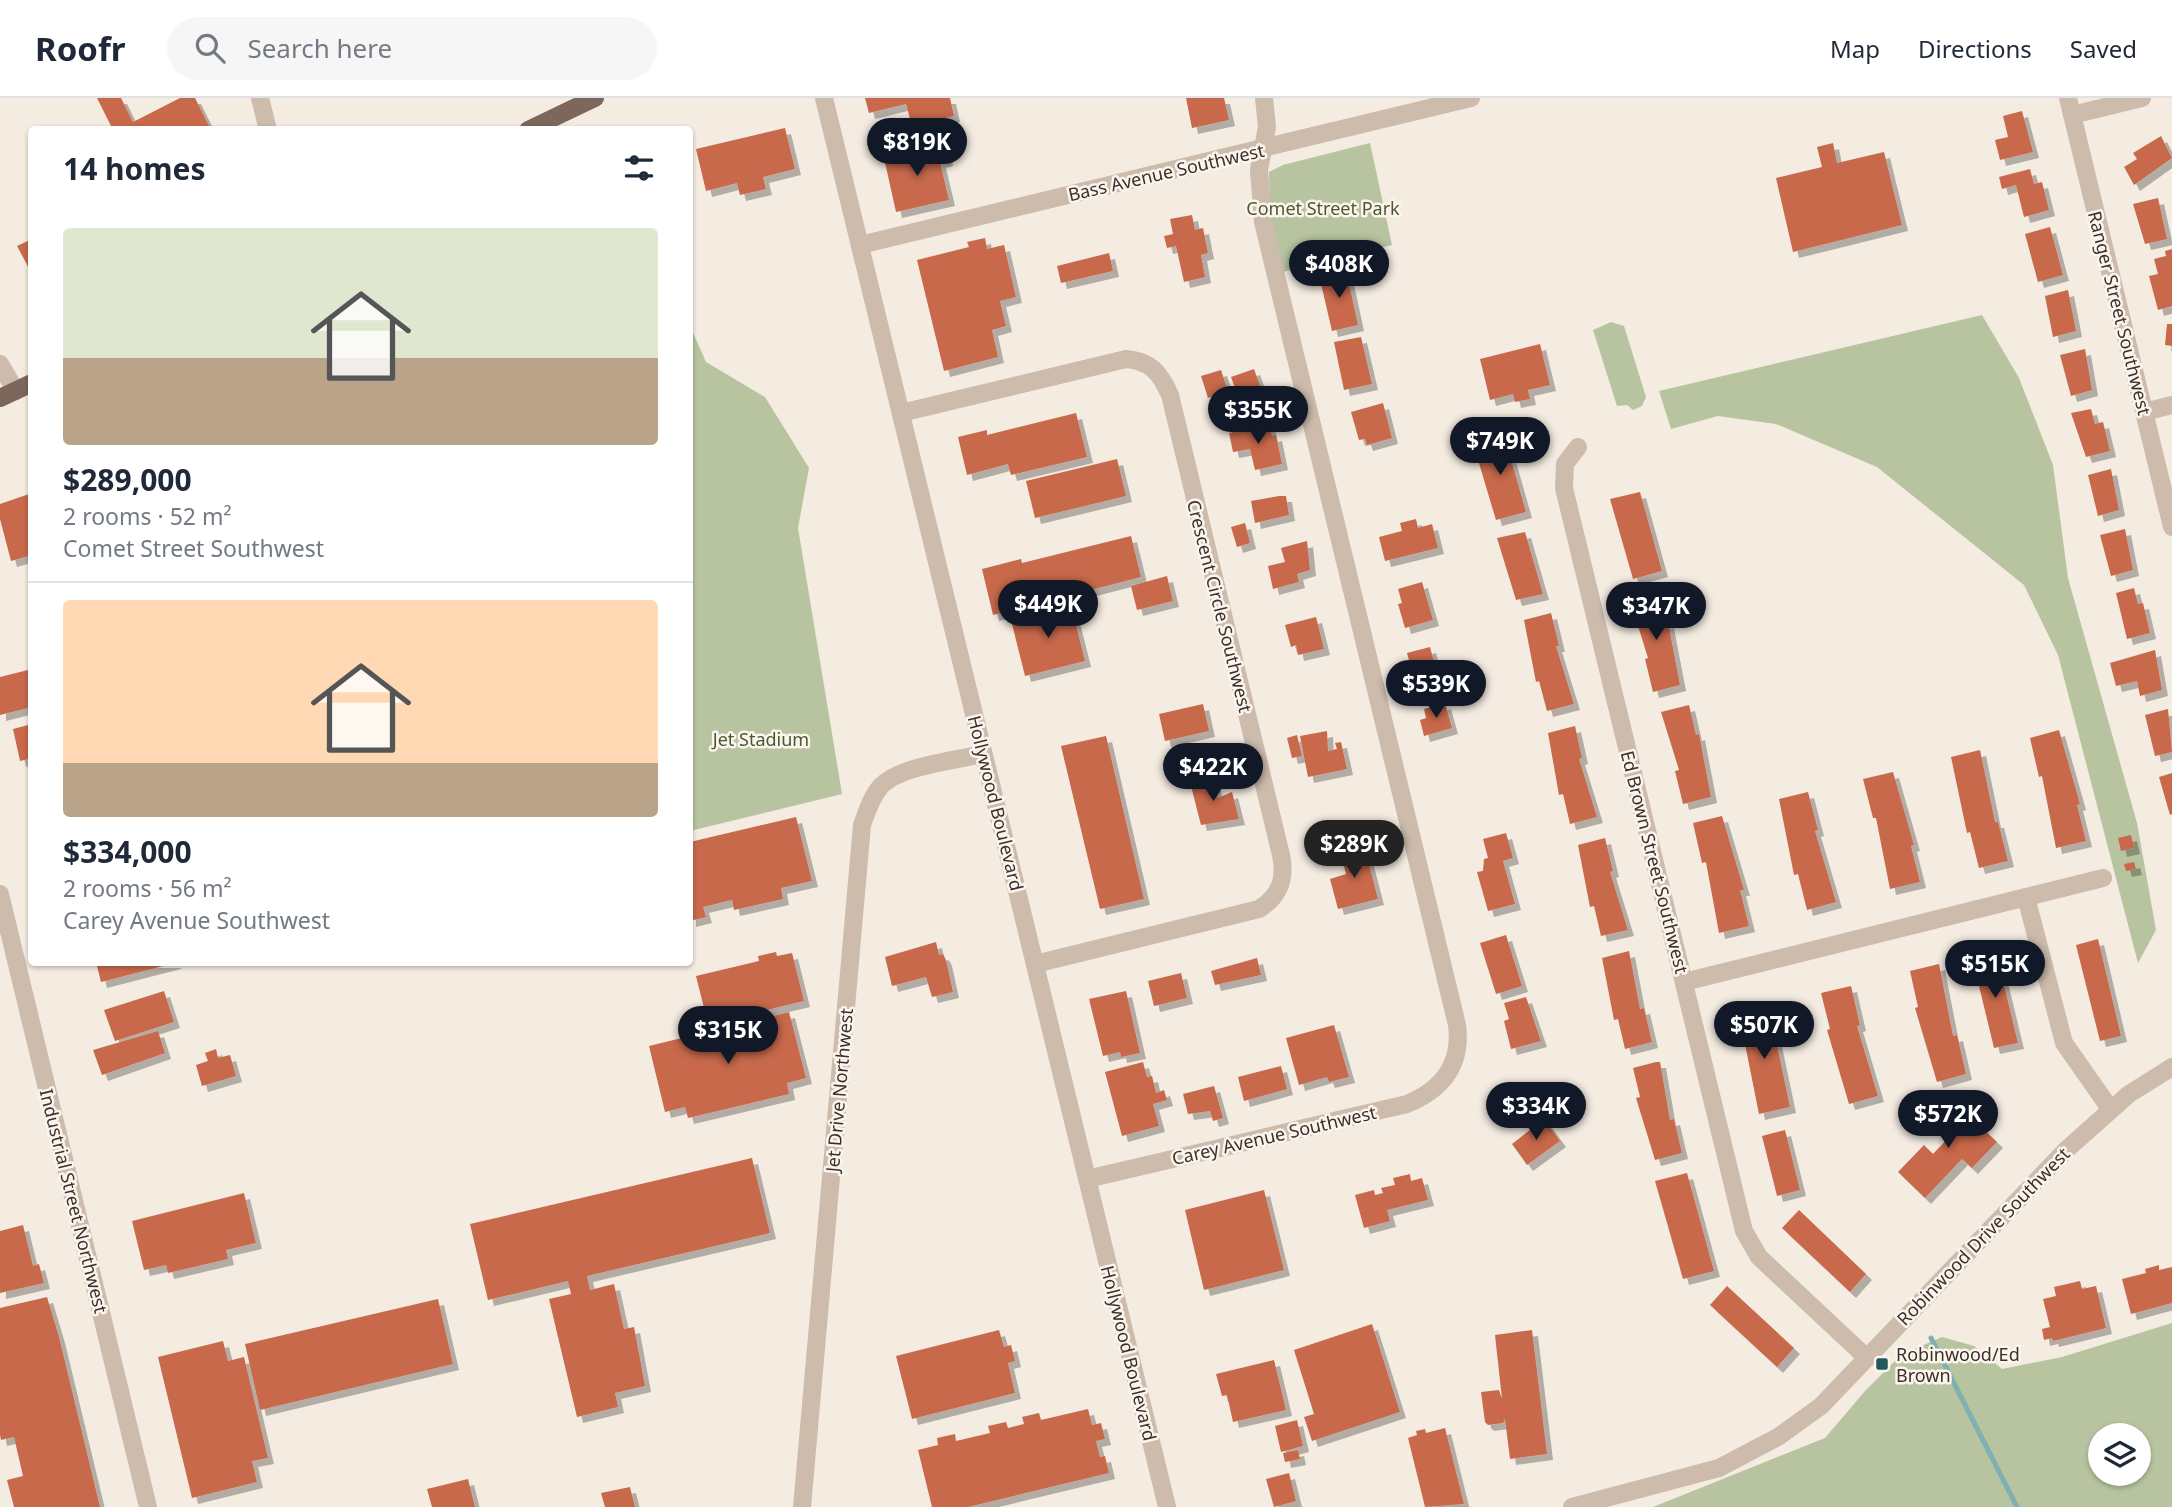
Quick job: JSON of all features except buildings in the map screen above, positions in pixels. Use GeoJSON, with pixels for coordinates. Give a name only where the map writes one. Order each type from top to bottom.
{"type":"FeatureCollection","features":[{"type":"Feature","properties":{"kind":"main road"},"geometry":{"type":"LineString","coordinates":[[536,126],[595,98]]}},
{"type":"Feature","properties":{"kind":"street"},"geometry":{"type":"LineString","coordinates":[[260,98],[267,126]]}},
{"type":"Feature","properties":{"kind":"street","name":"Hollywood Boulevard"},"geometry":{"type":"LineString","coordinates":[[824,98],[1167,1507]]}},
{"type":"Feature","properties":{"kind":"street"},"geometry":{"type":"LineString","coordinates":[[1263,148],[1266,127],[1265,98]]}},
{"type":"Feature","properties":{"kind":"street","name":"Bass Avenue Southwest"},"geometry":{"type":"LineString","coordinates":[[860,245],[1471,98]]}},
{"type":"Feature","properties":{"kind":"street"},"geometry":{"type":"LineString","coordinates":[[2070,106],[2142,98]]}},
{"type":"Feature","properties":{"kind":"street","name":"Ranger Street Southwest"},"geometry":{"type":"LineString","coordinates":[[2070,106],[2172,527]]}},
{"type":"Feature","properties":{"kind":"street","name":"Carey Avenue Southwest"},"geometry":{"type":"LineString","coordinates":[[1087,1180],[1407,1104],[1433,1091],[1450,1072],[1457,1052],[1457,1025],[1263,222],[1259,170],[1263,148]]}},
{"type":"Feature","properties":{"kind":"street","name":"Crescent Circle Southwest"},"geometry":{"type":"LineString","coordinates":[[901,413],[1126,359],[1139,360],[1153,367],[1160,373],[1170,395],[1283,862],[1282,883],[1278,894],[1259,909],[1035,964]]}},
{"type":"Feature","properties":{"kind":"street"},"geometry":{"type":"LineString","coordinates":[[0,364],[16,391]]}},
{"type":"Feature","properties":{"kind":"street"},"geometry":{"type":"LineString","coordinates":[[2144,412],[2172,405]]}},
{"type":"Feature","properties":{"kind":"street","name":"Ed Brown Street Southwest"},"geometry":{"type":"LineString","coordinates":[[1578,447],[1565,464],[1564,488],[1749,1242],[1759,1257],[1867,1358]]}},
{"type":"Feature","properties":{"kind":"street","name":"Jet Drive Northwest"},"geometry":{"type":"LineString","coordinates":[[802,1507],[862,825],[871,801],[880,787],[893,777],[983,754]]}},
{"type":"Feature","properties":{"kind":"street"},"geometry":{"type":"LineString","coordinates":[[1684,982],[2103,878]]}},
{"type":"Feature","properties":{"kind":"street","name":"Industrial Street Northwest"},"geometry":{"type":"LineString","coordinates":[[0,894],[148,1507]]}},
{"type":"Feature","properties":{"kind":"street"},"geometry":{"type":"LineString","coordinates":[[2026,897],[2064,1043],[2111,1110]]}},
{"type":"Feature","properties":{"kind":"street","name":"Robinwood Drive Southwest"},"geometry":{"type":"LineString","coordinates":[[1572,1507],[1704,1474],[1777,1437],[1821,1406],[2066,1150],[2129,1094],[2172,1067]]}},
{"type":"Feature","properties":{"kind":"green space","name":"Comet Street Park"},"geometry":{"type":"Polygon","coordinates":[[[1370,143],[1392,245],[1283,272],[1270,217],[1269,172],[1283,165],[1370,143]]]}},
{"type":"Feature","properties":{"kind":"green space"},"geometry":{"type":"Polygon","coordinates":[[[1982,315],[2019,378],[2053,465],[2068,578],[2137,823],[2156,930],[2138,963],[2058,655],[2024,585],[1877,467],[1776,424],[1718,416],[1671,429],[1659,391],[1982,315]]]}},
{"type":"Feature","properties":{"kind":"green space"},"geometry":{"type":"Polygon","coordinates":[[[1611,322],[1624,326],[1646,397],[1642,406],[1633,410],[1627,405],[1617,406],[1593,330],[1611,322]]]}},
{"type":"Feature","properties":{"kind":"green space","name":"Jet Stadium"},"geometry":{"type":"Polygon","coordinates":[[[693,333],[706,362],[765,397],[809,468],[798,528],[842,794],[693,830],[693,333]]]}},
{"type":"Feature","properties":{"kind":"green space"},"geometry":{"type":"Polygon","coordinates":[[[2172,1323],[2172,1507],[1653,1507],[1825,1438],[1865,1391],[1901,1355],[1942,1337],[1974,1346],[2002,1369],[2062,1357],[2172,1323]]]}},
{"type":"Feature","properties":{"kind":"waterway"},"geometry":{"type":"LineString","coordinates":[[1931,1338],[2017,1507]]}},
{"type":"Feature","properties":{"kind":"place","name":"Robinwood/Ed Brown"},"geometry":{"type":"Point","coordinates":[1882,1364]}}]}
